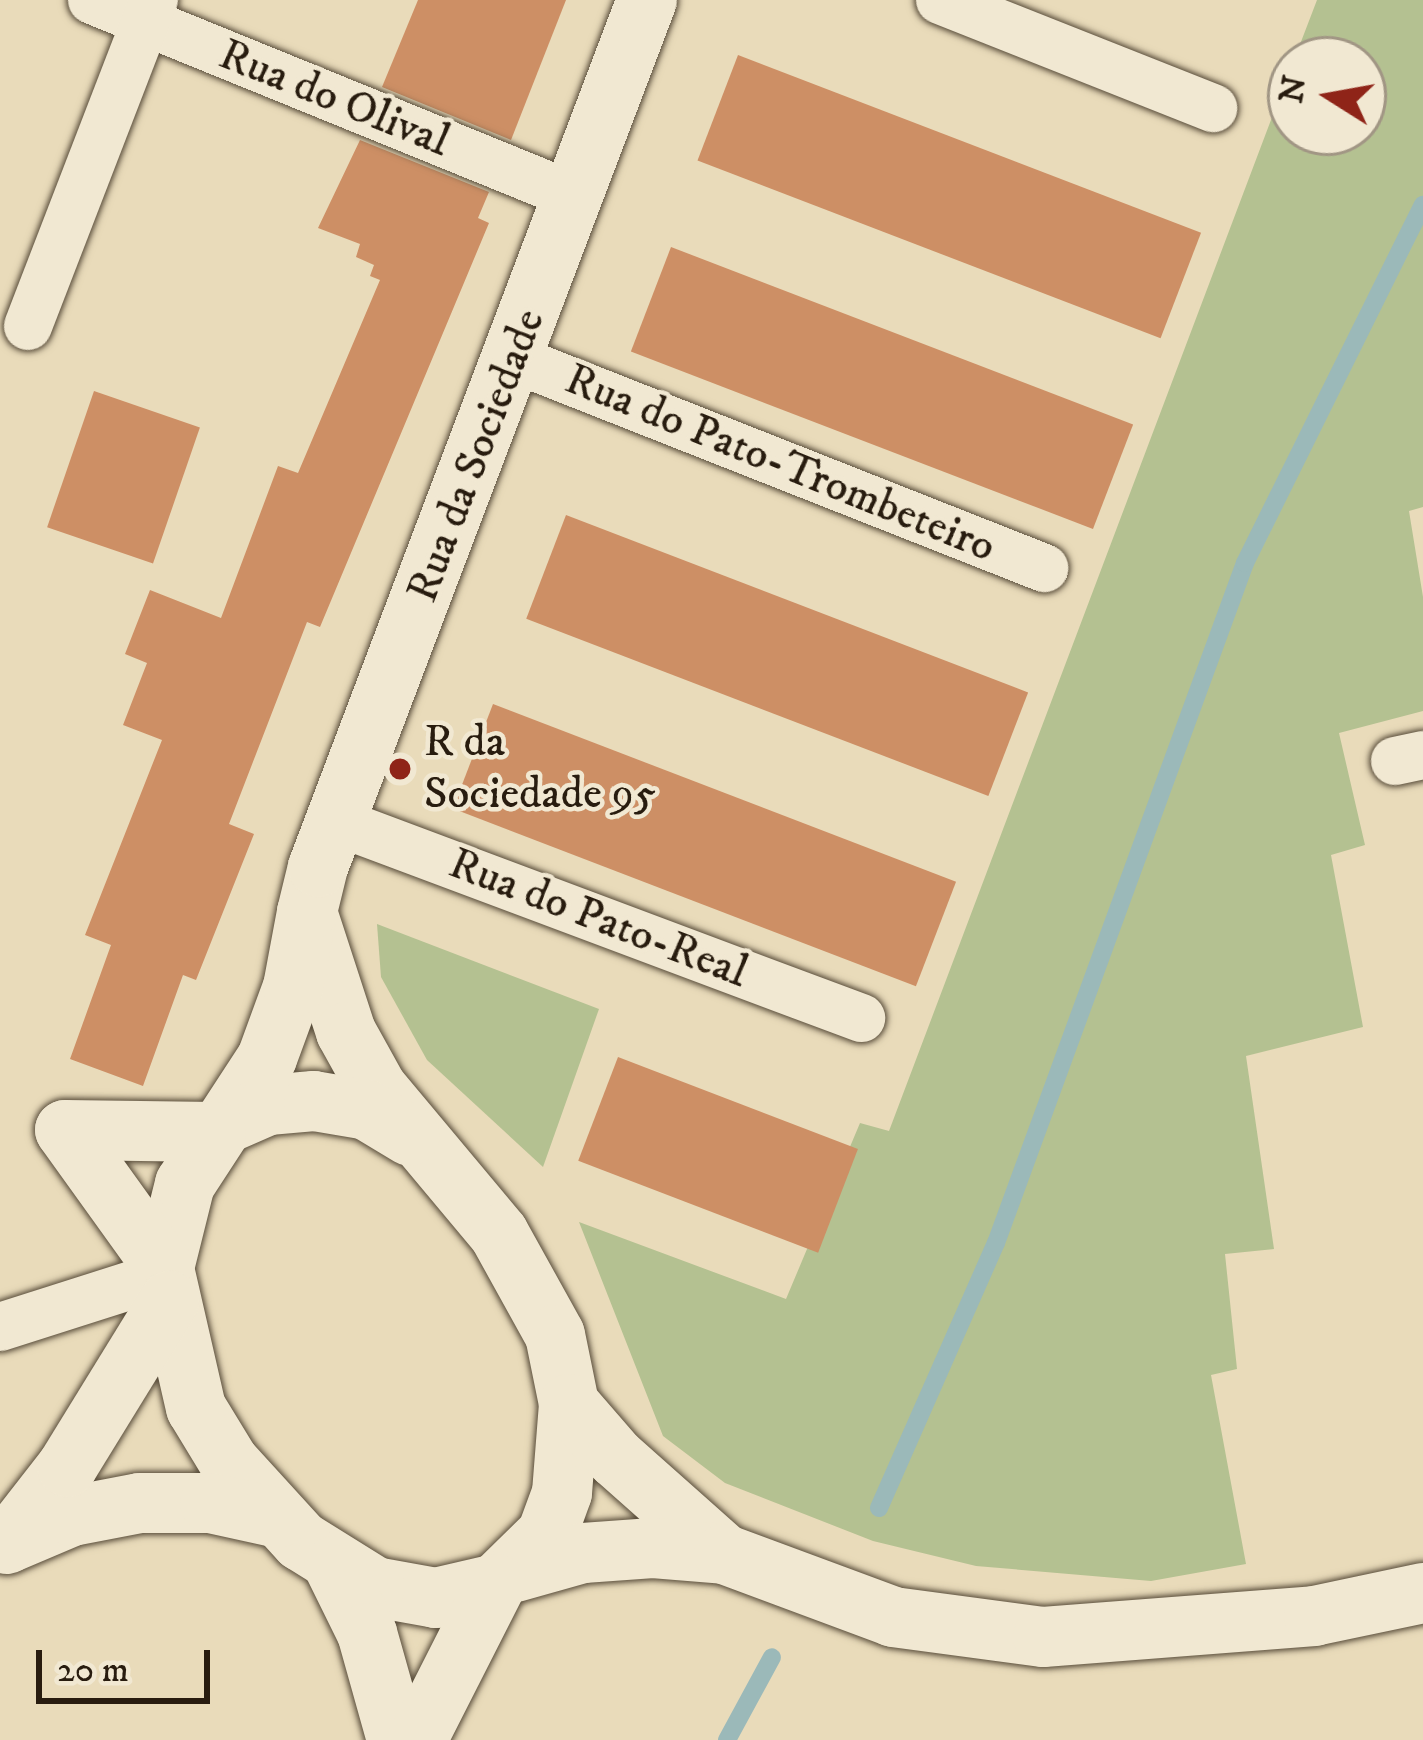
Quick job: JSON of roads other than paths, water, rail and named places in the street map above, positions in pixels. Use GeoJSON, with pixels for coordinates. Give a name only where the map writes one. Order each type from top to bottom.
{"type":"FeatureCollection","features":[{"type":"Feature","properties":{"kind":"street","name":"Rua do Olival"},"geometry":{"type":"LineString","coordinates":[[92,0],[150,11],[576,197]]}},
{"type":"Feature","properties":{"kind":"street"},"geometry":{"type":"LineString","coordinates":[[940,0],[1213,109]]}},
{"type":"Feature","properties":{"kind":"street"},"geometry":{"type":"LineString","coordinates":[[28,326],[150,11]]}},
{"type":"Feature","properties":{"kind":"street","name":"Rua da Sociedade"},"geometry":{"type":"LineString","coordinates":[[166,1281],[185,1184],[267,1058],[293,987],[307,911],[334,821],[517,359],[645,16]]}},
{"type":"Feature","properties":{"kind":"street","name":"Rua do Pato-Trombeteiro"},"geometry":{"type":"LineString","coordinates":[[517,359],[1044,568]]}},
{"type":"Feature","properties":{"kind":"street","name":"Rua do Pato-Real"},"geometry":{"type":"LineString","coordinates":[[334,821],[861,1018]]}},
{"type":"Feature","properties":{"kind":"street"},"geometry":{"type":"LineString","coordinates":[[307,911],[346,1032],[415,1140],[528,1280],[555,1335],[569,1403],[562,1493],[547,1534],[505,1578],[417,1740]]}},
{"type":"Feature","properties":{"kind":"street"},"geometry":{"type":"LineString","coordinates":[[415,1140],[367,1110],[314,1101],[268,1105],[221,1127],[65,1130],[166,1281],[196,1408],[278,1518],[334,1566],[375,1587],[436,1598],[607,1551],[724,1554],[893,1617],[1042,1637],[1314,1616],[1423,1594]]}},
{"type":"Feature","properties":{"kind":"street"},"geometry":{"type":"LineString","coordinates":[[0,1327],[166,1281]]}},
{"type":"Feature","properties":{"kind":"street"},"geometry":{"type":"LineString","coordinates":[[4,1546],[68,1467],[166,1281]]}},
{"type":"Feature","properties":{"kind":"street"},"geometry":{"type":"LineString","coordinates":[[569,1403],[616,1458],[724,1554]]}},
{"type":"Feature","properties":{"kind":"street"},"geometry":{"type":"LineString","coordinates":[[4,1546],[72,1516],[140,1503],[210,1503],[278,1518]]}},
{"type":"Feature","properties":{"kind":"street"},"geometry":{"type":"LineString","coordinates":[[334,1566],[367,1633],[398,1740]]}},
{"type":"Feature","properties":{"kind":"waterway"},"geometry":{"type":"LineString","coordinates":[[879,1508],[996,1243],[1245,563],[1423,205]]}},
{"type":"Feature","properties":{"kind":"waterway"},"geometry":{"type":"LineString","coordinates":[[727,1740],[772,1657]]}},
{"type":"Feature","properties":{"kind":"place","name":"R da Sociedade 95"},"geometry":{"type":"Point","coordinates":[400,769]}}]}
